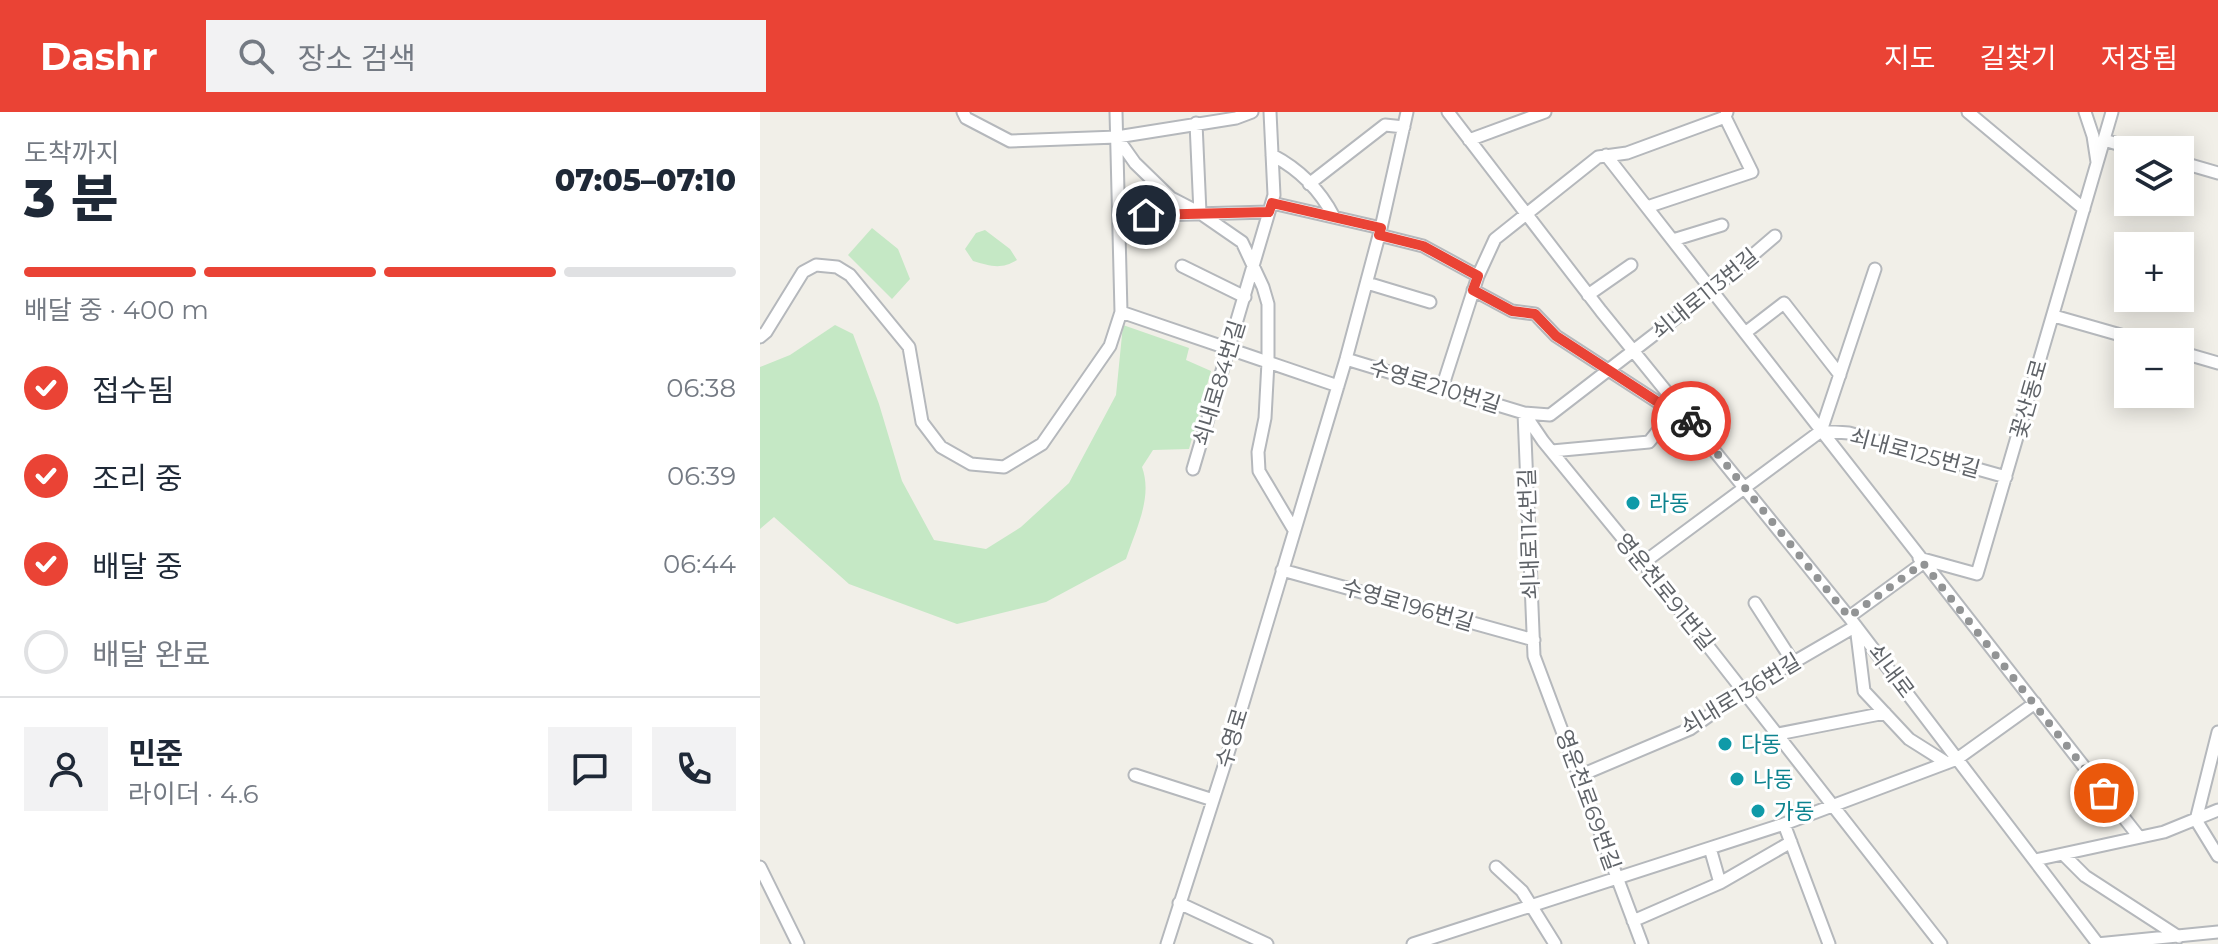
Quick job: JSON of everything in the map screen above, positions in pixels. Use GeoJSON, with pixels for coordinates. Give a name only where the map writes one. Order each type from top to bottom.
{"type":"FeatureCollection","features":[{"type":"Feature","properties":{"kind":"street"},"geometry":{"type":"LineString","coordinates":[[963,112],[966,118],[1010,141],[1117,137],[1236,118],[1252,112]]}},
{"type":"Feature","properties":{"kind":"street"},"geometry":{"type":"LineString","coordinates":[[760,337],[803,272],[816,265],[837,267],[850,275],[909,347],[922,422],[941,447],[971,464],[1004,467],[1042,444],[1110,346],[1121,312],[1116,112]]}},
{"type":"Feature","properties":{"kind":"street","name":"쇠내로84번길"},"geometry":{"type":"LineString","coordinates":[[1193,469],[1274,195],[1270,112]]}},
{"type":"Feature","properties":{"kind":"street","name":"수영로"},"geometry":{"type":"LineString","coordinates":[[1167,944],[1346,359],[1380,232],[1407,112]]}},
{"type":"Feature","properties":{"kind":"street","name":"쇠내로"},"geometry":{"type":"LineString","coordinates":[[1448,112],[1676,409],[1745,487],[1852,621],[1952,761],[2035,860],[2098,944]]}},
{"type":"Feature","properties":{"kind":"street"},"geometry":{"type":"LineString","coordinates":[[1469,140],[1545,112]]}},
{"type":"Feature","properties":{"kind":"street"},"geometry":{"type":"LineString","coordinates":[[1968,112],[2084,209]]}},
{"type":"Feature","properties":{"kind":"street","name":"꽃산동로"},"geometry":{"type":"LineString","coordinates":[[2085,112],[2093,136],[2097,166]]}},
{"type":"Feature","properties":{"kind":"street","name":"꽃산동로"},"geometry":{"type":"LineString","coordinates":[[1921,560],[1977,574],[2112,112]]}},
{"type":"Feature","properties":{"kind":"street"},"geometry":{"type":"LineString","coordinates":[[1442,388],[1473,290],[1495,239],[1598,157],[1627,153],[1726,115],[1752,172],[1647,207]]}},
{"type":"Feature","properties":{"kind":"street"},"geometry":{"type":"LineString","coordinates":[[1196,123],[1200,213]]}},
{"type":"Feature","properties":{"kind":"street"},"geometry":{"type":"LineString","coordinates":[[1309,184],[1385,125],[1404,127]]}},
{"type":"Feature","properties":{"kind":"street"},"geometry":{"type":"LineString","coordinates":[[1117,137],[1135,163],[1171,198],[1200,213],[1242,242],[1254,267],[1268,304],[1268,362],[1264,424],[1258,452],[1259,471],[1294,530]]}},
{"type":"Feature","properties":{"kind":"street"},"geometry":{"type":"LineString","coordinates":[[2104,140],[2114,143]]}},
{"type":"Feature","properties":{"kind":"street"},"geometry":{"type":"LineString","coordinates":[[1272,155],[1291,166],[1324,199],[1334,217]]}},
{"type":"Feature","properties":{"kind":"street"},"geometry":{"type":"LineString","coordinates":[[1606,155],[2139,837]]}},
{"type":"Feature","properties":{"kind":"street"},"geometry":{"type":"LineString","coordinates":[[2194,166],[2218,173]]}},
{"type":"Feature","properties":{"kind":"street"},"geometry":{"type":"LineString","coordinates":[[1119,216],[1270,207],[1334,217],[1423,246],[1478,276]]}},
{"type":"Feature","properties":{"kind":"street"},"geometry":{"type":"LineString","coordinates":[[1673,240],[1722,225]]}},
{"type":"Feature","properties":{"kind":"street","name":"쇠내로113번길"},"geometry":{"type":"LineString","coordinates":[[1524,413],[1550,415],[1712,290],[1775,236]]}},
{"type":"Feature","properties":{"kind":"street"},"geometry":{"type":"LineString","coordinates":[[1588,295],[1631,265]]}},
{"type":"Feature","properties":{"kind":"street","name":"쇠내로84번길"},"geometry":{"type":"LineString","coordinates":[[1182,266],[1245,297]]}},
{"type":"Feature","properties":{"kind":"street"},"geometry":{"type":"LineString","coordinates":[[1821,431],[1875,269]]}},
{"type":"Feature","properties":{"kind":"street"},"geometry":{"type":"LineString","coordinates":[[1367,283],[1430,302]]}},
{"type":"Feature","properties":{"kind":"street"},"geometry":{"type":"LineString","coordinates":[[1473,290],[1512,311],[1535,314],[1556,336],[1676,409],[1649,442],[1552,451]]}},
{"type":"Feature","properties":{"kind":"street"},"geometry":{"type":"LineString","coordinates":[[1745,333],[1784,303],[1840,375]]}},
{"type":"Feature","properties":{"kind":"street"},"geometry":{"type":"LineString","coordinates":[[1121,312],[1338,386]]}},
{"type":"Feature","properties":{"kind":"street"},"geometry":{"type":"LineString","coordinates":[[2054,316],[2114,333]]}},
{"type":"Feature","properties":{"kind":"street"},"geometry":{"type":"LineString","coordinates":[[2194,356],[2218,363]]}},
{"type":"Feature","properties":{"kind":"street","name":"수영로210번길"},"geometry":{"type":"LineString","coordinates":[[1346,359],[1524,413]]}},
{"type":"Feature","properties":{"kind":"street","name":"영운천로91번길"},"geometry":{"type":"LineString","coordinates":[[1524,413],[1941,944]]}},
{"type":"Feature","properties":{"kind":"street","name":"쇠내로114번길"},"geometry":{"type":"LineString","coordinates":[[1524,413],[1534,656]]}},
{"type":"Feature","properties":{"kind":"street","name":"쇠내로125번길"},"geometry":{"type":"LineString","coordinates":[[1643,563],[1821,431],[1849,433],[2006,477]]}},
{"type":"Feature","properties":{"kind":"street","name":"쇠내로136번길"},"geometry":{"type":"LineString","coordinates":[[1579,776],[1690,729],[1852,621],[1921,560]]}},
{"type":"Feature","properties":{"kind":"street","name":"수영로196번길"},"geometry":{"type":"LineString","coordinates":[[1282,570],[1534,640]]}},
{"type":"Feature","properties":{"kind":"street"},"geometry":{"type":"LineString","coordinates":[[1755,603],[1793,662]]}},
{"type":"Feature","properties":{"kind":"street"},"geometry":{"type":"LineString","coordinates":[[1852,621],[1864,691],[1909,739],[1952,761]]}},
{"type":"Feature","properties":{"kind":"street","name":"영운천로69번길"},"geometry":{"type":"LineString","coordinates":[[1534,656],[1642,944]]}},
{"type":"Feature","properties":{"kind":"street"},"geometry":{"type":"LineString","coordinates":[[1413,944],[1432,941],[1784,824],[1952,761],[2035,703]]}},
{"type":"Feature","properties":{"kind":"street"},"geometry":{"type":"LineString","coordinates":[[1778,734],[1885,713]]}},
{"type":"Feature","properties":{"kind":"street"},"geometry":{"type":"LineString","coordinates":[[2218,732],[2196,820],[2218,856]]}},
{"type":"Feature","properties":{"kind":"street"},"geometry":{"type":"LineString","coordinates":[[1135,775],[1213,800]]}},
{"type":"Feature","properties":{"kind":"street"},"geometry":{"type":"LineString","coordinates":[[2035,860],[2139,837],[2218,810]]}},
{"type":"Feature","properties":{"kind":"street"},"geometry":{"type":"LineString","coordinates":[[1784,824],[1829,944]]}},
{"type":"Feature","properties":{"kind":"street"},"geometry":{"type":"LineString","coordinates":[[1633,921],[1720,883],[1791,842]]}},
{"type":"Feature","properties":{"kind":"street"},"geometry":{"type":"LineString","coordinates":[[1710,848],[1720,883]]}},
{"type":"Feature","properties":{"kind":"street"},"geometry":{"type":"LineString","coordinates":[[2063,854],[2085,876],[2179,937]]}},
{"type":"Feature","properties":{"kind":"street"},"geometry":{"type":"LineString","coordinates":[[760,867],[798,944]]}},
{"type":"Feature","properties":{"kind":"street"},"geometry":{"type":"LineString","coordinates":[[1496,867],[1522,891],[1555,944]]}},
{"type":"Feature","properties":{"kind":"street"},"geometry":{"type":"LineString","coordinates":[[1179,903],[1267,944]]}},
{"type":"Feature","properties":{"kind":"street"},"geometry":{"type":"LineString","coordinates":[[2098,944],[2218,932]]}},
{"type":"Feature","properties":{"kind":"green space"},"geometry":{"type":"Polygon","coordinates":[[[872,228],[898,249],[910,279],[892,299],[848,255],[872,228]]]}},
{"type":"Feature","properties":{"kind":"green space"},"geometry":{"type":"Polygon","coordinates":[[[985,230],[1010,249],[1017,260],[1001,266],[973,261],[965,249],[976,233],[985,230]]]}},
{"type":"Feature","properties":{"kind":"green space"},"geometry":{"type":"Polygon","coordinates":[[[835,325],[853,334],[879,404],[902,481],[934,540],[986,549],[1021,527],[1069,483],[1116,395],[1123,325],[1189,348],[1186,360],[1211,371],[1189,449],[1153,450],[1142,467],[1146,490],[1126,559],[1046,602],[957,624],[849,584],[774,517],[760,529],[760,367],[790,355],[835,325]]]}},
{"type":"Feature","properties":{"kind":"way so far"},"geometry":{"type":"LineString","coordinates":[[1691,421],[1849,617],[1923,563],[2104,793]]}},
{"type":"Feature","properties":{"kind":"place","name":"라동"},"geometry":{"type":"Point","coordinates":[1633,503]}},
{"type":"Feature","properties":{"kind":"place","name":"다동"},"geometry":{"type":"Point","coordinates":[1725,744]}},
{"type":"Feature","properties":{"kind":"place","name":"나동"},"geometry":{"type":"Point","coordinates":[1737,779]}},
{"type":"Feature","properties":{"kind":"place","name":"가동"},"geometry":{"type":"Point","coordinates":[1758,811]}},
{"type":"Feature","properties":{"kind":"route"},"geometry":{"type":"LineString","coordinates":[[1146,215],[1269,212],[1272,203],[1381,228],[1379,235],[1423,246],[1478,276],[1473,290],[1512,311],[1535,314],[1556,336],[1673,412],[1678,406],[1691,421]]}}]}
